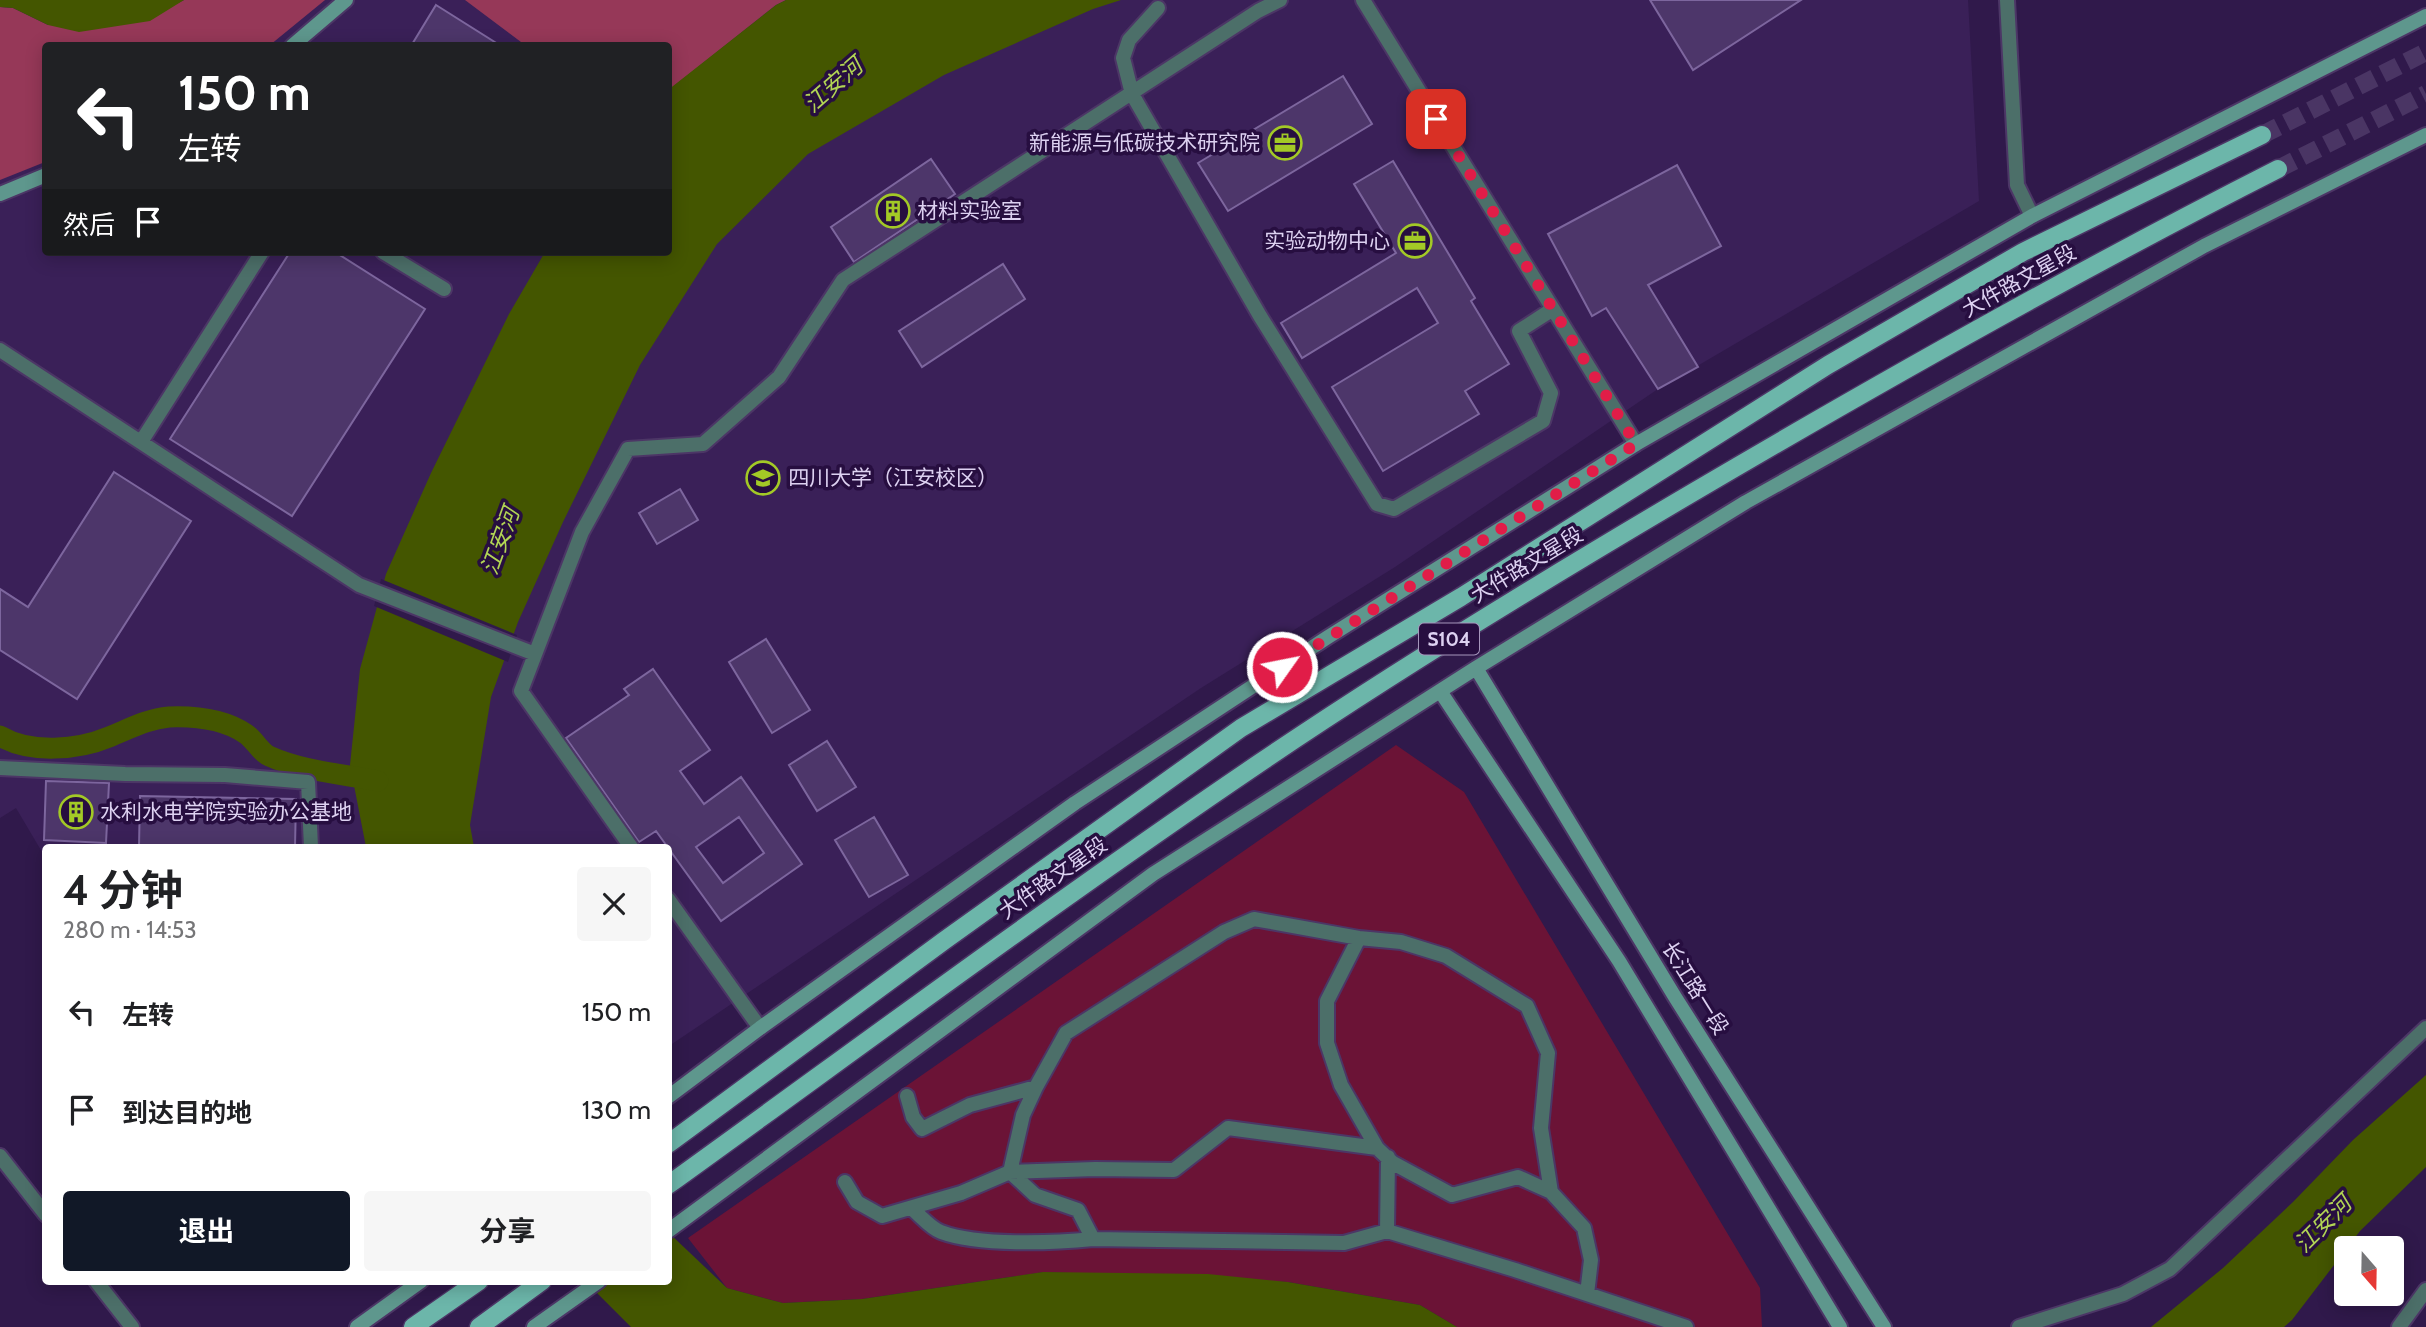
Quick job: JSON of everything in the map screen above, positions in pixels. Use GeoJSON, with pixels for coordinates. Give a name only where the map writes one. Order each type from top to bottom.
{"type":"FeatureCollection","features":[{"type":"Feature","properties":{"kind":"main road","name":"大件路文星段"},"geometry":{"type":"LineString","coordinates":[[672,1141],[945,940],[1241,728],[1461,597],[1839,359],[2046,240],[2262,135]]}},
{"type":"Feature","properties":{"kind":"main road","name":"大件路文星段"},"geometry":{"type":"LineString","coordinates":[[672,1182],[1040,915],[1263,760],[1460,632],[1847,402],[2163,228],[2278,169]]}},
{"type":"Feature","properties":{"kind":"main road"},"geometry":{"type":"LineString","coordinates":[[413,1327],[473,1285]]}},
{"type":"Feature","properties":{"kind":"main road"},"geometry":{"type":"LineString","coordinates":[[479,1327],[537,1285]]}},
{"type":"Feature","properties":{"kind":"street"},"geometry":{"type":"LineString","coordinates":[[297,42],[346,0]]}},
{"type":"Feature","properties":{"kind":"street"},"geometry":{"type":"LineString","coordinates":[[629,844],[520,691],[582,531],[628,449],[703,444],[779,377],[842,280],[1258,11],[1280,0]]}},
{"type":"Feature","properties":{"kind":"street"},"geometry":{"type":"LineString","coordinates":[[1363,0],[1636,444]]}},
{"type":"Feature","properties":{"kind":"street"},"geometry":{"type":"LineString","coordinates":[[2007,0],[2017,185],[2032,216]]}},
{"type":"Feature","properties":{"kind":"street"},"geometry":{"type":"LineString","coordinates":[[1158,8],[1129,40],[1123,58],[1132,94],[1260,316],[1377,504],[1394,509],[1543,421],[1551,393],[1519,331],[1553,309]]}},
{"type":"Feature","properties":{"kind":"street"},"geometry":{"type":"LineString","coordinates":[[672,1094],[1075,803],[1328,637],[1636,444],[2032,216],[2426,16]]}},
{"type":"Feature","properties":{"kind":"street"},"geometry":{"type":"LineString","coordinates":[[672,1228],[1153,874],[1476,668],[1746,502],[2168,266],[2426,135]]}},
{"type":"Feature","properties":{"kind":"street"},"geometry":{"type":"LineString","coordinates":[[0,194],[42,177]]}},
{"type":"Feature","properties":{"kind":"street"},"geometry":{"type":"LineString","coordinates":[[141,442],[259,256]]}},
{"type":"Feature","properties":{"kind":"street"},"geometry":{"type":"LineString","coordinates":[[395,256],[444,289]]}},
{"type":"Feature","properties":{"kind":"street"},"geometry":{"type":"LineString","coordinates":[[0,350],[359,585],[535,654]]}},
{"type":"Feature","properties":{"kind":"street","name":"长江路一段"},"geometry":{"type":"LineString","coordinates":[[1476,668],[1675,997],[1884,1327]]}},
{"type":"Feature","properties":{"kind":"street"},"geometry":{"type":"LineString","coordinates":[[1440,691],[1619,961],[1840,1327]]}},
{"type":"Feature","properties":{"kind":"street"},"geometry":{"type":"LineString","coordinates":[[0,768],[125,774],[225,775],[307,782],[311,844]]}},
{"type":"Feature","properties":{"kind":"street"},"geometry":{"type":"LineString","coordinates":[[672,905],[761,1028]]}},
{"type":"Feature","properties":{"kind":"street"},"geometry":{"type":"LineString","coordinates":[[1010,1172],[1023,1115],[1066,1033],[1224,932],[1254,919],[1359,939],[1401,942],[1446,956],[1527,1006],[1548,1053],[1541,1128],[1551,1192]]}},
{"type":"Feature","properties":{"kind":"street"},"geometry":{"type":"LineString","coordinates":[[1359,939],[1327,1001],[1327,1043],[1340,1085],[1382,1152],[1394,1163],[1452,1195],[1518,1177],[1551,1192],[1584,1228],[1591,1260],[1587,1293]]}},
{"type":"Feature","properties":{"kind":"street"},"geometry":{"type":"LineString","coordinates":[[2019,1327],[2123,1294],[2170,1269],[2426,1028]]}},
{"type":"Feature","properties":{"kind":"street"},"geometry":{"type":"LineString","coordinates":[[907,1096],[913,1117],[922,1129],[970,1105],[1036,1087]]}},
{"type":"Feature","properties":{"kind":"street"},"geometry":{"type":"LineString","coordinates":[[845,1182],[857,1202],[882,1216],[961,1193],[1010,1172],[1174,1170],[1228,1128],[1382,1152]]}},
{"type":"Feature","properties":{"kind":"street"},"geometry":{"type":"LineString","coordinates":[[1382,1152],[1387,1231]]}},
{"type":"Feature","properties":{"kind":"street"},"geometry":{"type":"LineString","coordinates":[[0,1156],[42,1210]]}},
{"type":"Feature","properties":{"kind":"street"},"geometry":{"type":"LineString","coordinates":[[1010,1172],[1035,1195],[1078,1210],[1093,1239]]}},
{"type":"Feature","properties":{"kind":"street"},"geometry":{"type":"LineString","coordinates":[[911,1208],[939,1231],[971,1238],[1049,1243],[1093,1239],[1344,1244],[1387,1231],[1587,1293],[1686,1327]]}},
{"type":"Feature","properties":{"kind":"street"},"geometry":{"type":"LineString","coordinates":[[99,1285],[132,1327]]}},
{"type":"Feature","properties":{"kind":"street"},"geometry":{"type":"LineString","coordinates":[[357,1327],[415,1285]]}},
{"type":"Feature","properties":{"kind":"street"},"geometry":{"type":"LineString","coordinates":[[534,1327],[593,1285]]}},
{"type":"Feature","properties":{"kind":"street"},"geometry":{"type":"LineString","coordinates":[[2399,1327],[2426,1290]]}},
{"type":"Feature","properties":{"kind":"shaded area","name":"四川大学（江安校区）"},"geometry":{"type":"Polygon","coordinates":[[[0,0],[1968,0],[1979,201],[1658,389],[1395,567],[1201,688],[672,1044],[672,844],[42,844],[42,852],[16,808],[0,818],[0,0]]]}},
{"type":"Feature","properties":{"kind":"shaded area"},"geometry":{"type":"Polygon","coordinates":[[[184,0],[325,0],[274,42],[42,42],[42,163],[0,180],[0,7],[13,8],[48,25],[172,6],[184,0]]]}},
{"type":"Feature","properties":{"kind":"shaded area"},"geometry":{"type":"Polygon","coordinates":[[[465,0],[786,0],[776,5],[672,88],[672,42],[521,42],[465,0]]]}},
{"type":"Feature","properties":{"kind":"shaded area"},"geometry":{"type":"Polygon","coordinates":[[[1396,745],[1464,792],[1760,1288],[1762,1327],[1457,1327],[1420,1305],[1288,1282],[1044,1272],[862,1299],[783,1303],[727,1288],[688,1238],[1396,745]]]}},
{"type":"Feature","properties":{"kind":"water"},"geometry":{"type":"Polygon","coordinates":[[[0,0],[184,0],[150,21],[79,32],[48,25],[13,8],[0,7],[0,0]]]}},
{"type":"Feature","properties":{"kind":"water","name":"江安河"},"geometry":{"type":"Polygon","coordinates":[[[786,0],[1121,0],[1093,9],[944,75],[808,154],[717,244],[640,365],[563,522],[518,622],[491,697],[470,825],[473,844],[365,844],[350,765],[360,669],[386,574],[431,473],[509,314],[543,256],[672,256],[672,87],[786,0]]]}},
{"type":"Feature","properties":{"kind":"water","name":"江安河"},"geometry":{"type":"Polygon","coordinates":[[[2426,1075],[2426,1167],[2356,1236],[2334,1236],[2334,1265],[2292,1320],[2284,1327],[2151,1327],[2223,1268],[2353,1140],[2426,1075]]]}},
{"type":"Feature","properties":{"kind":"water"},"geometry":{"type":"Polygon","coordinates":[[[672,1236],[727,1288],[783,1303],[862,1299],[1043,1272],[1208,1274],[1288,1282],[1420,1305],[1457,1327],[631,1327],[589,1285],[672,1285],[672,1236]]]}},
{"type":"Feature","properties":{"kind":"pier"},"geometry":{"type":"Polygon","coordinates":[[[381,579],[517,635],[508,662],[374,606],[381,579]]]}},
{"type":"Feature","properties":{"kind":"building"},"geometry":{"type":"Polygon","coordinates":[[[1650,0],[1801,0],[1693,70],[1650,0]]]}},
{"type":"Feature","properties":{"kind":"building"},"geometry":{"type":"Polygon","coordinates":[[[436,5],[495,42],[413,42],[436,5]]]}},
{"type":"Feature","properties":{"kind":"building","name":"新能源与低碳技术研究院"},"geometry":{"type":"Polygon","coordinates":[[[1343,76],[1372,124],[1228,211],[1198,163],[1343,76]]]}},
{"type":"Feature","properties":{"kind":"building","name":"材料实验室"},"geometry":{"type":"Polygon","coordinates":[[[931,159],[955,194],[854,262],[831,227],[931,159]]]}},
{"type":"Feature","properties":{"kind":"building"},"geometry":{"type":"Polygon","coordinates":[[[1393,161],[1475,298],[1471,301],[1509,364],[1465,391],[1479,414],[1383,471],[1332,387],[1438,323],[1417,288],[1302,358],[1281,323],[1396,253],[1354,184],[1393,161]]]}},
{"type":"Feature","properties":{"kind":"building"},"geometry":{"type":"Polygon","coordinates":[[[1677,165],[1721,246],[1648,285],[1698,367],[1658,389],[1606,308],[1592,316],[1548,234],[1677,165]]]}},
{"type":"Feature","properties":{"kind":"building"},"geometry":{"type":"Polygon","coordinates":[[[287,256],[341,256],[425,309],[292,516],[170,439],[287,256]]]}},
{"type":"Feature","properties":{"kind":"building"},"geometry":{"type":"Polygon","coordinates":[[[1003,264],[1025,299],[922,367],[899,331],[1003,264]]]}},
{"type":"Feature","properties":{"kind":"building"},"geometry":{"type":"Polygon","coordinates":[[[114,472],[191,521],[77,699],[0,650],[0,589],[28,607],[114,472]]]}},
{"type":"Feature","properties":{"kind":"building"},"geometry":{"type":"Polygon","coordinates":[[[680,489],[698,520],[657,544],[639,513],[680,489]]]}},
{"type":"Feature","properties":{"kind":"building"},"geometry":{"type":"Polygon","coordinates":[[[766,639],[810,710],[772,733],[729,662],[766,639]]]}},
{"type":"Feature","properties":{"kind":"building"},"geometry":{"type":"Polygon","coordinates":[[[653,669],[710,750],[680,771],[704,804],[741,777],[802,864],[721,921],[672,853],[672,844],[665,844],[656,831],[639,842],[566,738],[629,695],[624,689],[653,669]],[[739,817],[696,847],[723,883],[764,853],[739,817]]]}},
{"type":"Feature","properties":{"kind":"building"},"geometry":{"type":"Polygon","coordinates":[[[827,741],[856,787],[817,811],[789,765],[827,741]]]}},
{"type":"Feature","properties":{"kind":"building","name":"水利水电学院实验办公基地"},"geometry":{"type":"Polygon","coordinates":[[[46,781],[109,783],[106,843],[44,840],[46,781]]]}},
{"type":"Feature","properties":{"kind":"building"},"geometry":{"type":"Polygon","coordinates":[[[140,796],[296,799],[295,844],[139,844],[140,796]]]}},
{"type":"Feature","properties":{"kind":"building"},"geometry":{"type":"Polygon","coordinates":[[[874,817],[908,875],[869,897],[835,840],[874,817]]]}},
{"type":"Feature","properties":{"kind":"waterway"},"geometry":{"type":"LineString","coordinates":[[0,736],[25,746],[69,747],[97,741],[161,718],[199,718],[237,729],[266,754],[282,761],[309,769],[378,781]]}},
{"type":"Feature","properties":{"kind":"tunnel"},"geometry":{"type":"LineString","coordinates":[[2262,135],[2426,52]]}},
{"type":"Feature","properties":{"kind":"tunnel"},"geometry":{"type":"LineString","coordinates":[[2278,169],[2426,94]]}},
{"type":"Feature","properties":{"kind":"place","name":"新能源与低碳技术研究院"},"geometry":{"type":"Point","coordinates":[1285,143]}},
{"type":"Feature","properties":{"kind":"place","name":"材料实验室"},"geometry":{"type":"Point","coordinates":[893,211]}},
{"type":"Feature","properties":{"kind":"place","name":"实验动物中心"},"geometry":{"type":"Point","coordinates":[1415,241]}},
{"type":"Feature","properties":{"kind":"place","name":"四川大学（江安校区）"},"geometry":{"type":"Point","coordinates":[763,478]}},
{"type":"Feature","properties":{"kind":"place","name":"水利水电学院实验办公基地"},"geometry":{"type":"Point","coordinates":[76,812]}},
{"type":"Feature","properties":{"kind":"route"},"geometry":{"type":"LineString","coordinates":[[1282,667],[1636,444],[1436,119]]}}]}
